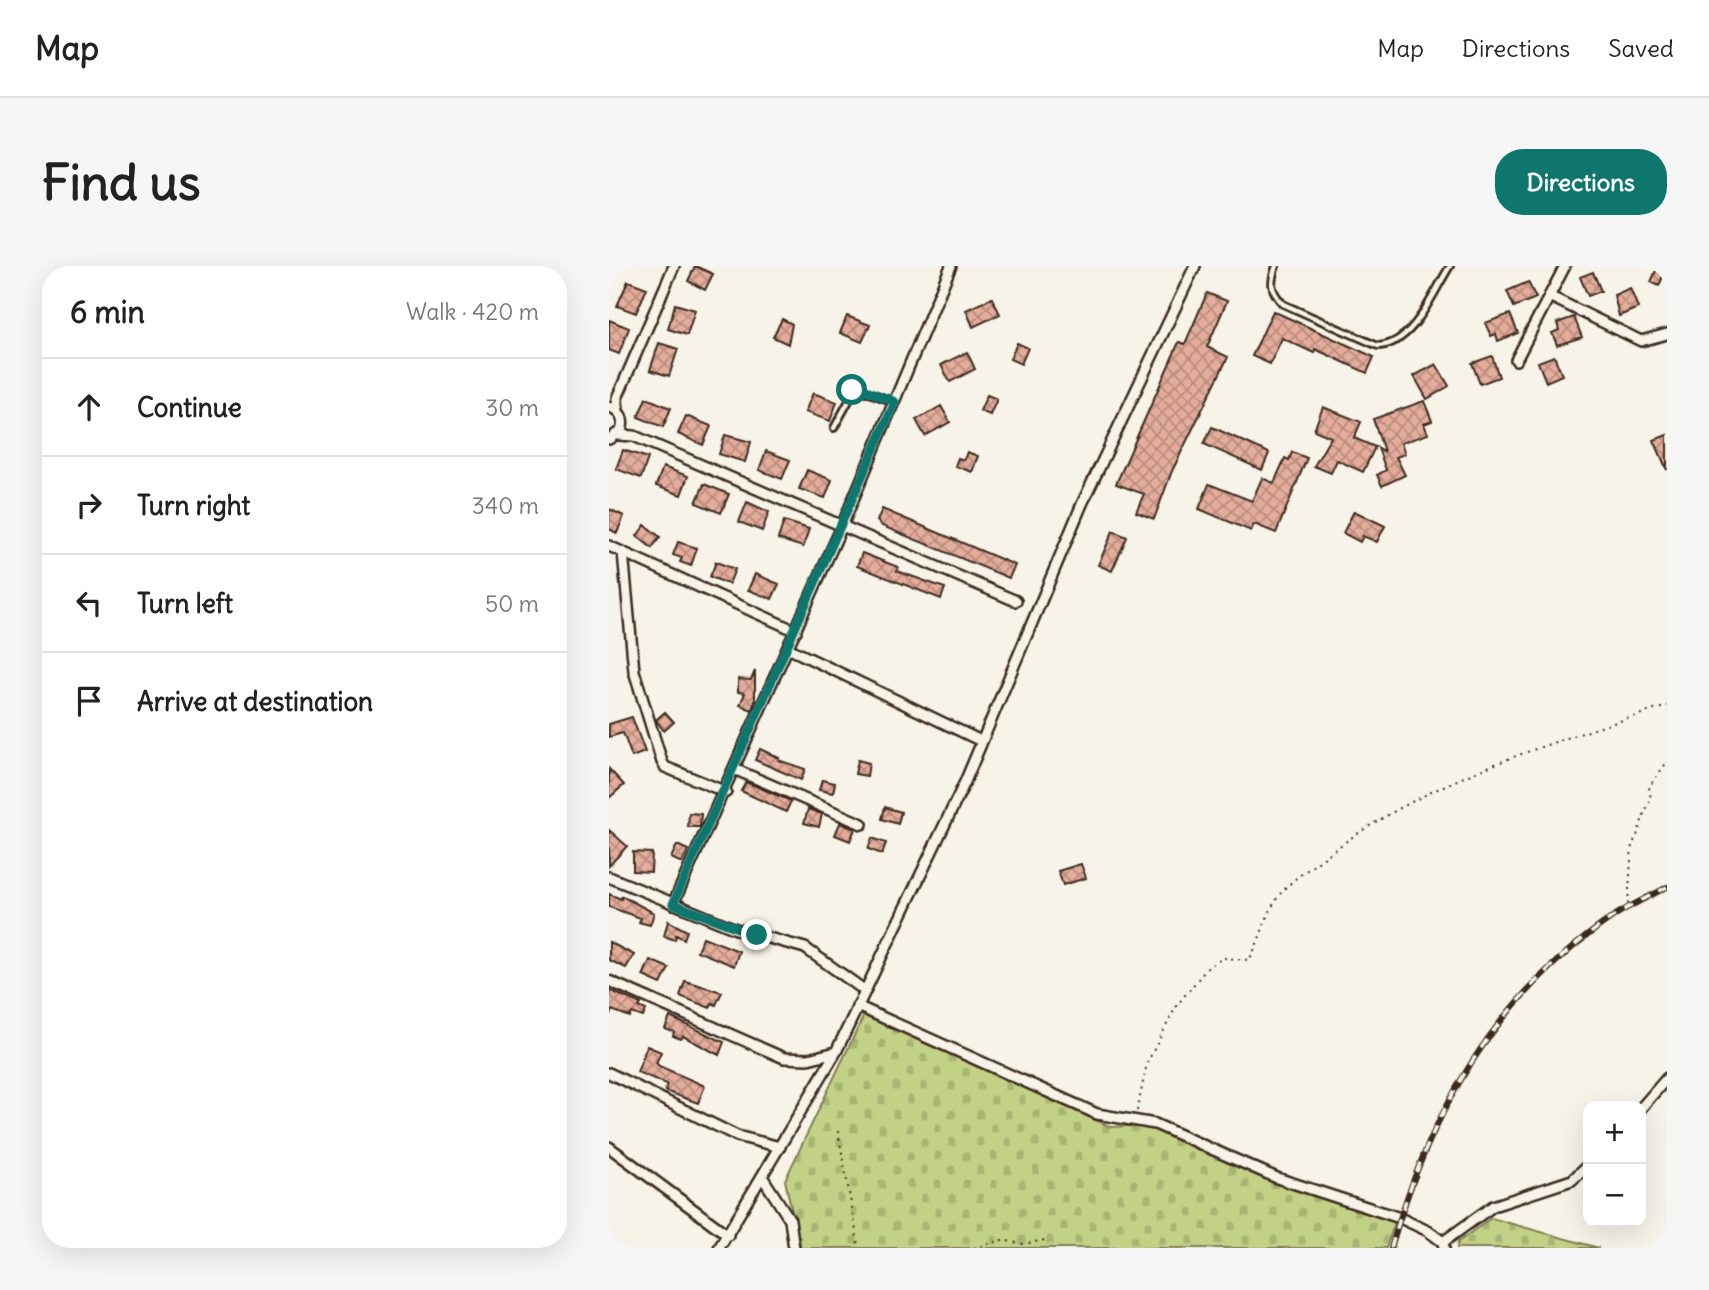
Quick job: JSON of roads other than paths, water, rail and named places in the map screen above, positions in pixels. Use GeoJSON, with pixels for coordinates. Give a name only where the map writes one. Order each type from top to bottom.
{"type":"FeatureCollection","features":[{"type":"Feature","properties":{"kind":"street"},"geometry":{"type":"LineString","coordinates":[[634,436],[613,405],[674,266]]}},
{"type":"Feature","properties":{"kind":"street"},"geometry":{"type":"LineString","coordinates":[[673,904],[726,792],[842,526],[951,266]]}},
{"type":"Feature","properties":{"kind":"street"},"geometry":{"type":"LineString","coordinates":[[719,1248],[836,1052],[981,741],[1082,504],[1195,266]]}},
{"type":"Feature","properties":{"kind":"street"},"geometry":{"type":"LineString","coordinates":[[1516,360],[1565,266]]}},
{"type":"Feature","properties":{"kind":"street"},"geometry":{"type":"LineString","coordinates":[[1549,296],[1641,341],[1667,334]]}},
{"type":"Feature","properties":{"kind":"street"},"geometry":{"type":"LineString","coordinates":[[613,437],[623,421]]}},
{"type":"Feature","properties":{"kind":"street"},"geometry":{"type":"LineString","coordinates":[[613,437],[634,436],[1016,601]]}},
{"type":"Feature","properties":{"kind":"street"},"geometry":{"type":"LineString","coordinates":[[609,546],[796,631]]}},
{"type":"Feature","properties":{"kind":"street"},"geometry":{"type":"LineString","coordinates":[[623,552],[634,671],[662,762],[670,770],[726,792]]}},
{"type":"Feature","properties":{"kind":"street"},"geometry":{"type":"LineString","coordinates":[[788,648],[981,741]]}},
{"type":"Feature","properties":{"kind":"street"},"geometry":{"type":"LineString","coordinates":[[734,769],[862,824]]}},
{"type":"Feature","properties":{"kind":"street"},"geometry":{"type":"LineString","coordinates":[[609,877],[736,929],[805,948],[864,990]]}},
{"type":"Feature","properties":{"kind":"street"},"geometry":{"type":"LineString","coordinates":[[609,981],[784,1058],[808,1059],[836,1052]]}},
{"type":"Feature","properties":{"kind":"street"},"geometry":{"type":"LineString","coordinates":[[857,1006],[1097,1114],[1155,1124],[1277,1178],[1399,1218],[1429,1231],[1443,1245],[1493,1206],[1572,1180],[1583,1170]]}},
{"type":"Feature","properties":{"kind":"street"},"geometry":{"type":"LineString","coordinates":[[609,1073],[737,1136],[781,1147]]}},
{"type":"Feature","properties":{"kind":"street"},"geometry":{"type":"LineString","coordinates":[[1646,1102],[1667,1078]]}},
{"type":"Feature","properties":{"kind":"street"},"geometry":{"type":"LineString","coordinates":[[609,1147],[728,1235]]}},
{"type":"Feature","properties":{"kind":"street"},"geometry":{"type":"LineString","coordinates":[[763,1178],[790,1220],[794,1248]]}},
{"type":"Feature","properties":{"kind":"lane"},"geometry":{"type":"LineString","coordinates":[[1276,266],[1271,282],[1273,293],[1283,304],[1378,346],[1393,345],[1406,336],[1450,266]]}},
{"type":"Feature","properties":{"kind":"lane"},"geometry":{"type":"LineString","coordinates":[[834,428],[856,388],[895,402]]}},
{"type":"Feature","properties":{"kind":"railway"},"geometry":{"type":"LineString","coordinates":[[1391,1248],[1425,1151],[1447,1105],[1471,1063],[1500,1023],[1532,985],[1569,950],[1618,914],[1667,887]]}}]}
